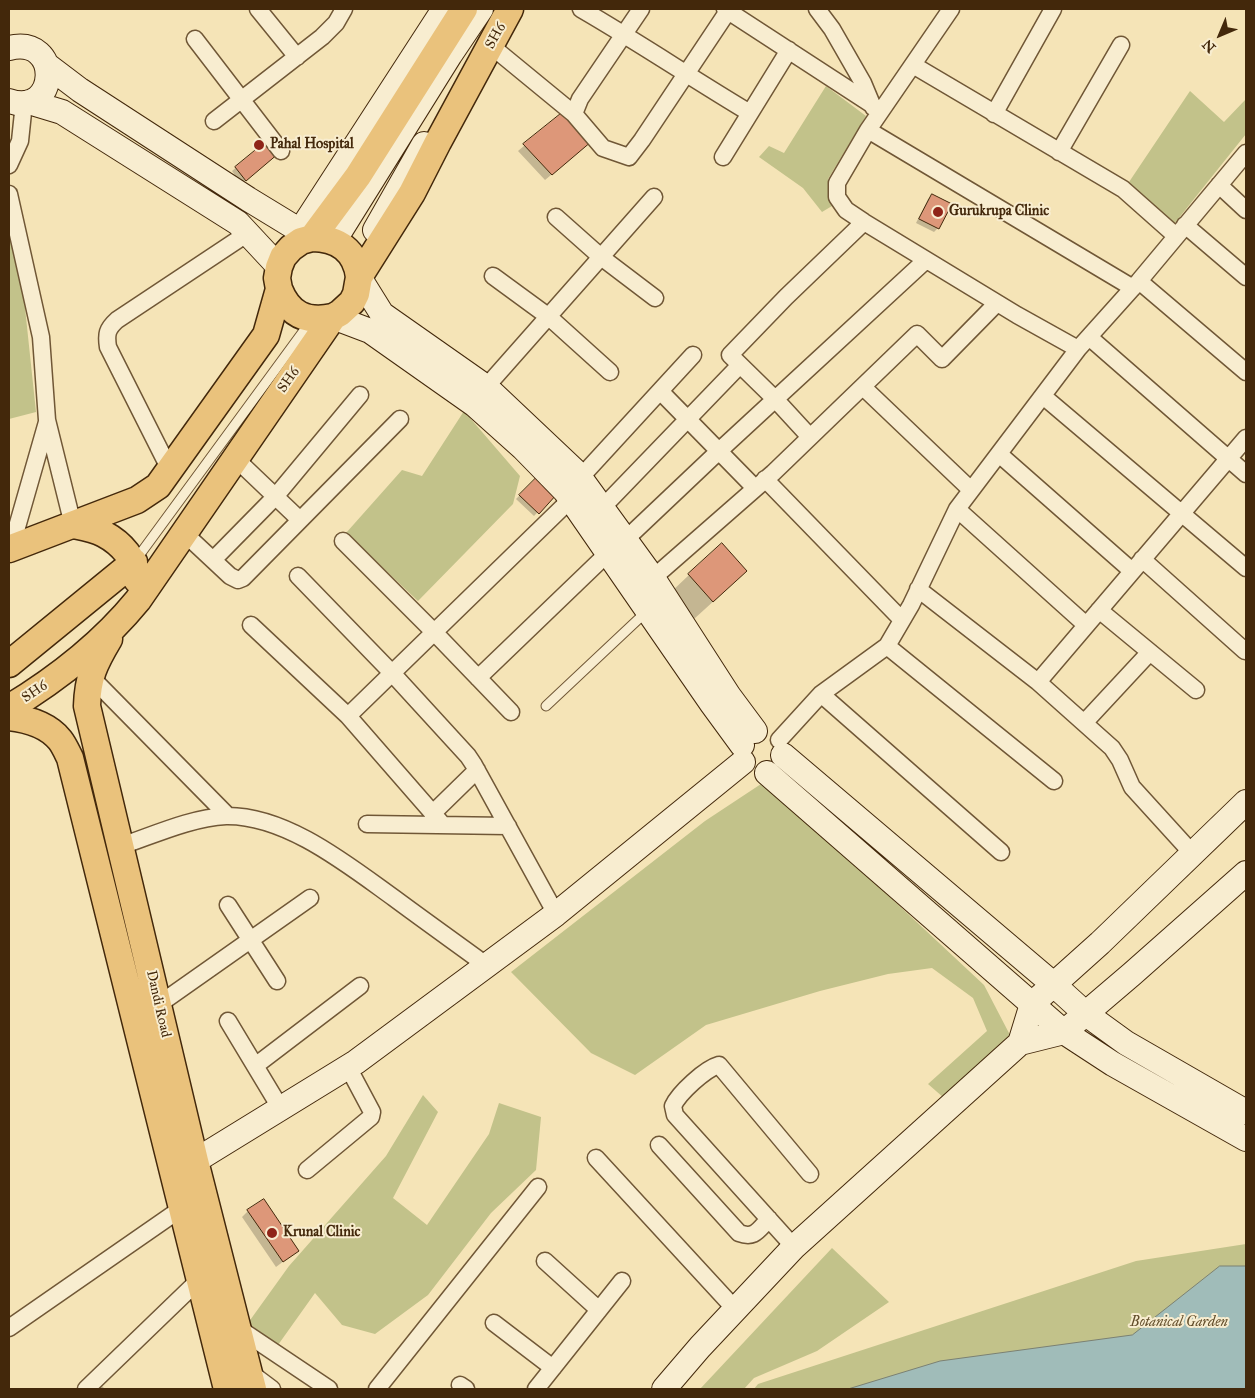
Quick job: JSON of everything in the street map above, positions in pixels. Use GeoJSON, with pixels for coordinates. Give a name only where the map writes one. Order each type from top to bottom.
{"type":"FeatureCollection","features":[{"type":"Feature","properties":{"kind":"main road"},"geometry":{"type":"LineString","coordinates":[[315,236],[444,9]]}},
{"type":"Feature","properties":{"kind":"main road"},"geometry":{"type":"LineString","coordinates":[[315,236],[358,176],[464,9]]}},
{"type":"Feature","properties":{"kind":"main road"},"geometry":{"type":"LineString","coordinates":[[10,549],[137,500],[158,486],[266,336],[283,257],[301,241],[315,236],[450,55],[481,9]]}},
{"type":"Feature","properties":{"kind":"main road"},"geometry":{"type":"LineString","coordinates":[[357,270],[498,9]]}},
{"type":"Feature","properties":{"kind":"main road","name":"SH6"},"geometry":{"type":"LineString","coordinates":[[9,708],[38,691],[118,624],[138,600],[235,458],[323,318],[340,313],[352,302],[356,294],[357,270],[412,193],[510,9]]}},
{"type":"Feature","properties":{"kind":"main road"},"geometry":{"type":"LineString","coordinates":[[12,45],[35,50],[42,57],[48,74],[47,83],[37,98],[20,102]]}},
{"type":"Feature","properties":{"kind":"main road"},"geometry":{"type":"LineString","coordinates":[[46,65],[80,90],[315,236],[344,247],[351,254],[357,270],[382,314],[486,387],[580,478],[602,508],[617,547],[647,611],[746,746]]}},
{"type":"Feature","properties":{"kind":"main road"},"geometry":{"type":"LineString","coordinates":[[20,102],[62,112],[238,222],[248,233],[279,278],[284,300],[291,309],[301,316],[323,318],[370,331],[475,406],[524,448],[617,547],[653,578],[730,696],[753,772],[767,773],[778,766],[781,748]]}},
{"type":"Feature","properties":{"kind":"main road"},"geometry":{"type":"LineString","coordinates":[[73,524],[104,534],[122,548],[134,562],[137,574],[138,600]]}},
{"type":"Feature","properties":{"kind":"main road"},"geometry":{"type":"LineString","coordinates":[[9,664],[134,562]]}},
{"type":"Feature","properties":{"kind":"main road","name":"Dandi Road"},"geometry":{"type":"LineString","coordinates":[[118,624],[95,662],[88,688],[87,706],[158,1005],[251,1380]]}},
{"type":"Feature","properties":{"kind":"main road","name":"Dandi Road"},"geometry":{"type":"LineString","coordinates":[[9,717],[24,718],[45,728],[60,740],[70,758],[227,1389]]}},
{"type":"Feature","properties":{"kind":"main road"},"geometry":{"type":"LineString","coordinates":[[174,1177],[196,1161],[348,1067],[556,914],[746,746],[769,732],[781,748],[1086,1014],[1126,1043],[1246,1112]]}},
{"type":"Feature","properties":{"kind":"main road"},"geometry":{"type":"LineString","coordinates":[[767,773],[1064,1032],[1113,1064],[1246,1139]]}},
{"type":"Feature","properties":{"kind":"main road"},"geometry":{"type":"LineString","coordinates":[[1020,1044],[1032,1004],[1100,943],[1246,802]]}},
{"type":"Feature","properties":{"kind":"main road"},"geometry":{"type":"LineString","coordinates":[[664,1389],[735,1309],[794,1247],[1020,1044],[1064,1032],[1246,873]]}},
{"type":"Feature","properties":{"kind":"street"},"geometry":{"type":"LineString","coordinates":[[258,9],[297,57]]}},
{"type":"Feature","properties":{"kind":"street"},"geometry":{"type":"LineString","coordinates":[[214,121],[330,30],[344,9]]}},
{"type":"Feature","properties":{"kind":"street"},"geometry":{"type":"LineString","coordinates":[[581,9],[624,33],[686,75],[750,113]]}},
{"type":"Feature","properties":{"kind":"street"},"geometry":{"type":"LineString","coordinates":[[574,114],[580,99],[640,9]]}},
{"type":"Feature","properties":{"kind":"street"},"geometry":{"type":"LineString","coordinates":[[817,9],[832,29],[863,83],[872,117]]}},
{"type":"Feature","properties":{"kind":"street"},"geometry":{"type":"LineString","coordinates":[[951,9],[912,66],[872,117],[837,183],[837,198],[846,210],[864,222],[997,303],[1084,343],[1246,474]]}},
{"type":"Feature","properties":{"kind":"street"},"geometry":{"type":"LineString","coordinates":[[994,114],[1052,9]]}},
{"type":"Feature","properties":{"kind":"street"},"geometry":{"type":"LineString","coordinates":[[490,45],[574,114],[603,148],[629,157],[686,75],[727,10],[789,50],[872,117],[1136,284],[1246,372]]}},
{"type":"Feature","properties":{"kind":"street"},"geometry":{"type":"LineString","coordinates":[[194,39],[281,151]]}},
{"type":"Feature","properties":{"kind":"street"},"geometry":{"type":"LineString","coordinates":[[1059,152],[1121,45]]}},
{"type":"Feature","properties":{"kind":"street"},"geometry":{"type":"LineString","coordinates":[[722,157],[789,50]]}},
{"type":"Feature","properties":{"kind":"street"},"geometry":{"type":"LineString","coordinates":[[912,66],[1123,189],[1246,277]]}},
{"type":"Feature","properties":{"kind":"street"},"geometry":{"type":"LineString","coordinates":[[9,165],[20,141],[20,102]]}},
{"type":"Feature","properties":{"kind":"street"},"geometry":{"type":"LineString","coordinates":[[781,748],[821,694],[887,646],[918,589],[956,509],[1084,343],[1246,153]]}},
{"type":"Feature","properties":{"kind":"street"},"geometry":{"type":"LineString","coordinates":[[1219,185],[1246,210]]}},
{"type":"Feature","properties":{"kind":"street"},"geometry":{"type":"LineString","coordinates":[[9,194],[41,337],[47,420],[73,524]]}},
{"type":"Feature","properties":{"kind":"street"},"geometry":{"type":"LineString","coordinates":[[486,387],[654,197]]}},
{"type":"Feature","properties":{"kind":"street"},"geometry":{"type":"LineString","coordinates":[[556,218],[601,257],[655,298]]}},
{"type":"Feature","properties":{"kind":"street"},"geometry":{"type":"LineString","coordinates":[[810,437],[776,400],[730,355],[786,297],[864,222]]}},
{"type":"Feature","properties":{"kind":"street"},"geometry":{"type":"LineString","coordinates":[[170,470],[108,347],[106,335],[116,320],[248,233]]}},
{"type":"Feature","properties":{"kind":"street"},"geometry":{"type":"LineString","coordinates":[[478,678],[719,451],[926,260]]}},
{"type":"Feature","properties":{"kind":"street"},"geometry":{"type":"LineString","coordinates":[[493,276],[549,317],[610,372]]}},
{"type":"Feature","properties":{"kind":"street"},"geometry":{"type":"LineString","coordinates":[[653,578],[760,484],[917,334],[942,359],[997,303]]}},
{"type":"Feature","properties":{"kind":"street"},"geometry":{"type":"LineString","coordinates":[[580,478],[693,355]]}},
{"type":"Feature","properties":{"kind":"street"},"geometry":{"type":"LineString","coordinates":[[602,508],[740,365]]}},
{"type":"Feature","properties":{"kind":"street"},"geometry":{"type":"LineString","coordinates":[[863,387],[971,490]]}},
{"type":"Feature","properties":{"kind":"street"},"geometry":{"type":"LineString","coordinates":[[660,391],[719,451],[760,484],[902,620]]}},
{"type":"Feature","properties":{"kind":"street"},"geometry":{"type":"LineString","coordinates":[[213,560],[276,497],[360,395]]}},
{"type":"Feature","properties":{"kind":"street"},"geometry":{"type":"LineString","coordinates":[[1043,396],[1246,568]]}},
{"type":"Feature","properties":{"kind":"street"},"geometry":{"type":"LineString","coordinates":[[184,533],[233,578],[238,580],[243,578],[400,419]]}},
{"type":"Feature","properties":{"kind":"street"},"geometry":{"type":"LineString","coordinates":[[10,549],[47,420]]}},
{"type":"Feature","properties":{"kind":"street"},"geometry":{"type":"LineString","coordinates":[[1038,682],[1246,438]]}},
{"type":"Feature","properties":{"kind":"street"},"geometry":{"type":"LineString","coordinates":[[998,454],[1245,651]]}},
{"type":"Feature","properties":{"kind":"street"},"geometry":{"type":"LineString","coordinates":[[235,458],[300,520]]}},
{"type":"Feature","properties":{"kind":"street"},"geometry":{"type":"LineString","coordinates":[[348,716],[571,499]]}},
{"type":"Feature","properties":{"kind":"street"},"geometry":{"type":"LineString","coordinates":[[956,509],[1086,625]]}},
{"type":"Feature","properties":{"kind":"street"},"geometry":{"type":"LineString","coordinates":[[343,541],[511,712]]}},
{"type":"Feature","properties":{"kind":"street"},"geometry":{"type":"LineString","coordinates":[[298,576],[392,673],[468,756],[556,914]]}},
{"type":"Feature","properties":{"kind":"street"},"geometry":{"type":"LineString","coordinates":[[918,589],[1038,682],[1112,748],[1120,760],[1132,787],[1192,853]]}},
{"type":"Feature","properties":{"kind":"street"},"geometry":{"type":"LineString","coordinates":[[1099,610],[1196,690]]}},
{"type":"Feature","properties":{"kind":"street"},"geometry":{"type":"LineString","coordinates":[[251,625],[348,716],[438,819]]}},
{"type":"Feature","properties":{"kind":"street"},"geometry":{"type":"LineString","coordinates":[[887,646],[1054,781]]}},
{"type":"Feature","properties":{"kind":"street"},"geometry":{"type":"LineString","coordinates":[[1084,723],[1150,652]]}},
{"type":"Feature","properties":{"kind":"street"},"geometry":{"type":"LineString","coordinates":[[91,677],[228,816]]}},
{"type":"Feature","properties":{"kind":"street"},"geometry":{"type":"LineString","coordinates":[[821,694],[1001,852]]}},
{"type":"Feature","properties":{"kind":"street"},"geometry":{"type":"LineString","coordinates":[[438,819],[477,770]]}},
{"type":"Feature","properties":{"kind":"street"},"geometry":{"type":"LineString","coordinates":[[120,846],[203,818],[228,816],[255,820],[285,829],[314,843],[376,885],[486,966]]}},
{"type":"Feature","properties":{"kind":"street"},"geometry":{"type":"LineString","coordinates":[[367,824],[438,819],[508,826]]}},
{"type":"Feature","properties":{"kind":"street"},"geometry":{"type":"LineString","coordinates":[[158,1005],[310,898]]}},
{"type":"Feature","properties":{"kind":"street"},"geometry":{"type":"LineString","coordinates":[[228,905],[277,981]]}},
{"type":"Feature","properties":{"kind":"street"},"geometry":{"type":"LineString","coordinates":[[255,1066],[360,986]]}},
{"type":"Feature","properties":{"kind":"street"},"geometry":{"type":"LineString","coordinates":[[228,1021],[280,1109]]}},
{"type":"Feature","properties":{"kind":"street"},"geometry":{"type":"LineString","coordinates":[[794,1247],[675,1114],[673,1106],[676,1100],[706,1071],[719,1065],[810,1174]]}},
{"type":"Feature","properties":{"kind":"street"},"geometry":{"type":"LineString","coordinates":[[307,1170],[371,1117],[372,1112],[348,1067]]}},
{"type":"Feature","properties":{"kind":"street"},"geometry":{"type":"LineString","coordinates":[[659,1145],[739,1233],[748,1236],[753,1235],[769,1219]]}},
{"type":"Feature","properties":{"kind":"street"},"geometry":{"type":"LineString","coordinates":[[596,1158],[735,1309]]}},
{"type":"Feature","properties":{"kind":"street"},"geometry":{"type":"LineString","coordinates":[[377,1389],[538,1187]]}},
{"type":"Feature","properties":{"kind":"street"},"geometry":{"type":"LineString","coordinates":[[9,1328],[182,1208]]}},
{"type":"Feature","properties":{"kind":"street"},"geometry":{"type":"LineString","coordinates":[[544,1261],[599,1310]]}},
{"type":"Feature","properties":{"kind":"street"},"geometry":{"type":"LineString","coordinates":[[86,1389],[200,1279]]}},
{"type":"Feature","properties":{"kind":"street"},"geometry":{"type":"LineString","coordinates":[[536,1389],[622,1281]]}},
{"type":"Feature","properties":{"kind":"street"},"geometry":{"type":"LineString","coordinates":[[494,1323],[553,1368]]}},
{"type":"Feature","properties":{"kind":"street"},"geometry":{"type":"LineString","coordinates":[[238,1328],[329,1389]]}},
{"type":"Feature","properties":{"kind":"street"},"geometry":{"type":"LineString","coordinates":[[251,1380],[272,1389]]}},
{"type":"Feature","properties":{"kind":"lane"},"geometry":{"type":"LineString","coordinates":[[134,562],[323,318]]}},
{"type":"Feature","properties":{"kind":"lane"},"geometry":{"type":"LineString","coordinates":[[546,706],[647,611]]}},
{"type":"Feature","properties":{"kind":"green space"},"geometry":{"type":"Polygon","coordinates":[[[826,86],[866,116],[828,179],[832,206],[822,212],[803,188],[759,157],[769,146],[784,153],[826,86]]]}},
{"type":"Feature","properties":{"kind":"green space"},"geometry":{"type":"Polygon","coordinates":[[[1190,91],[1224,122],[1246,99],[1246,134],[1174,224],[1127,185],[1190,91]]]}},
{"type":"Feature","properties":{"kind":"green space"},"geometry":{"type":"Polygon","coordinates":[[[9,229],[23,289],[36,412],[9,419],[9,229]]]}},
{"type":"Feature","properties":{"kind":"green space"},"geometry":{"type":"Polygon","coordinates":[[[464,411],[520,476],[513,504],[418,601],[346,533],[402,470],[422,476],[464,411]]]}},
{"type":"Feature","properties":{"kind":"green space"},"geometry":{"type":"Polygon","coordinates":[[[761,784],[876,884],[984,985],[1010,1035],[944,1098],[928,1084],[987,1031],[973,998],[932,968],[888,974],[820,991],[706,1025],[635,1075],[591,1053],[511,972],[705,821],[761,784]]]}},
{"type":"Feature","properties":{"kind":"green space"},"geometry":{"type":"Polygon","coordinates":[[[423,1095],[438,1112],[393,1198],[427,1225],[489,1134],[499,1103],[541,1117],[536,1170],[491,1213],[428,1295],[375,1334],[342,1325],[315,1293],[278,1345],[248,1323],[289,1266],[386,1156],[423,1095]]]}},
{"type":"Feature","properties":{"kind":"green space","name":"Botanical Garden"},"geometry":{"type":"Polygon","coordinates":[[[1246,1244],[1246,1389],[754,1389],[758,1384],[1136,1261],[1246,1244]]]}},
{"type":"Feature","properties":{"kind":"green space"},"geometry":{"type":"Polygon","coordinates":[[[832,1248],[889,1302],[817,1351],[754,1378],[744,1389],[700,1389],[832,1248]]]}},
{"type":"Feature","properties":{"kind":"water"},"geometry":{"type":"Polygon","coordinates":[[[1220,1266],[1246,1266],[1246,1389],[848,1389],[940,1361],[1132,1335],[1220,1266]]]}},
{"type":"Feature","properties":{"kind":"building"},"geometry":{"type":"Polygon","coordinates":[[[563,112],[592,141],[552,175],[523,144],[563,112]]]}},
{"type":"Feature","properties":{"kind":"building"},"geometry":{"type":"Polygon","coordinates":[[[268,140],[279,153],[246,181],[235,167],[268,140]]]}},
{"type":"Feature","properties":{"kind":"building"},"geometry":{"type":"Polygon","coordinates":[[[932,194],[952,204],[939,229],[919,219],[932,194]]]}},
{"type":"Feature","properties":{"kind":"building"},"geometry":{"type":"Polygon","coordinates":[[[538,476],[557,494],[539,514],[519,495],[538,476]]]}},
{"type":"Feature","properties":{"kind":"building"},"geometry":{"type":"Polygon","coordinates":[[[722,543],[747,571],[713,602],[688,574],[722,543]]]}},
{"type":"Feature","properties":{"kind":"building"},"geometry":{"type":"Polygon","coordinates":[[[264,1199],[299,1251],[283,1262],[247,1210],[264,1199]]]}},
{"type":"Feature","properties":{"kind":"place","name":"Pahal Hospital"},"geometry":{"type":"Point","coordinates":[259,145]}},
{"type":"Feature","properties":{"kind":"place","name":"Gurukrupa Clinic"},"geometry":{"type":"Point","coordinates":[938,212]}},
{"type":"Feature","properties":{"kind":"place","name":"Krunal Clinic"},"geometry":{"type":"Point","coordinates":[272,1233]}}]}
